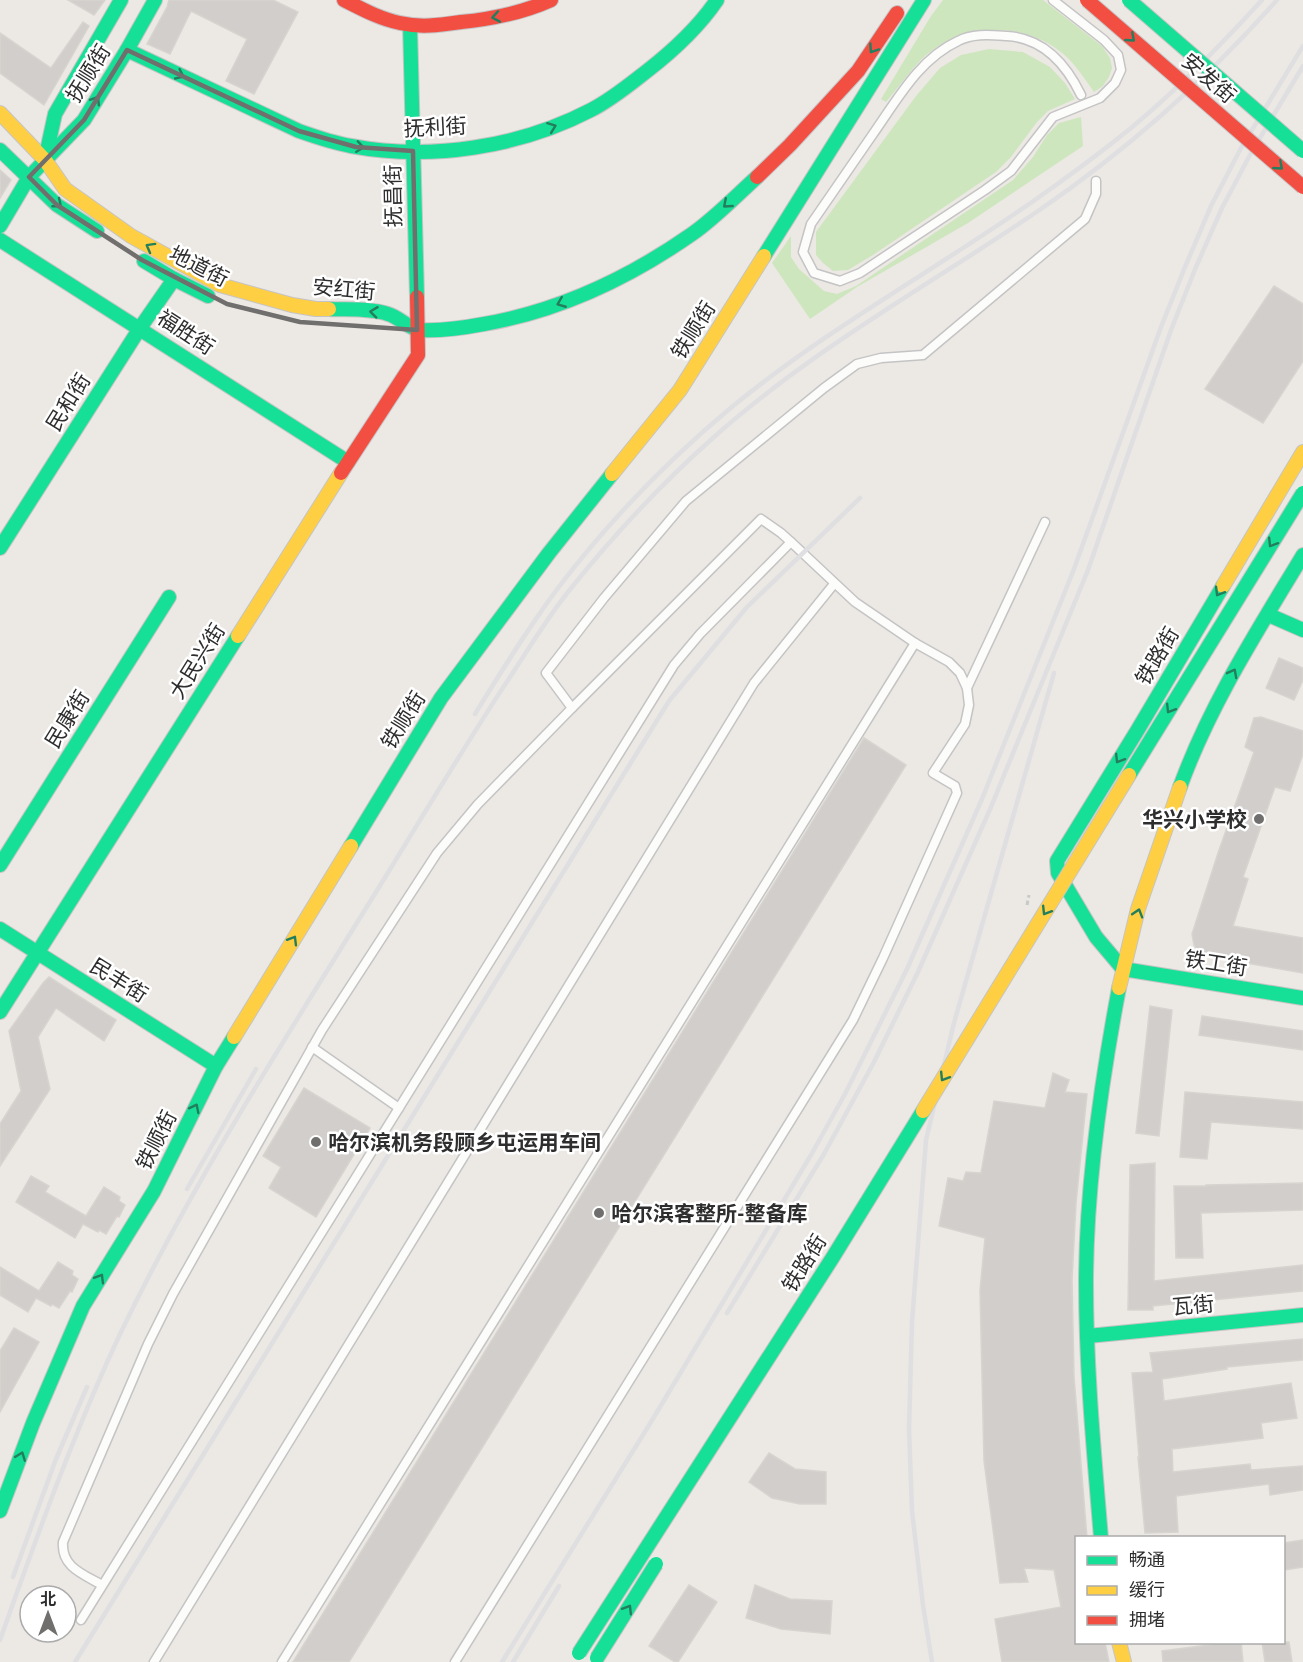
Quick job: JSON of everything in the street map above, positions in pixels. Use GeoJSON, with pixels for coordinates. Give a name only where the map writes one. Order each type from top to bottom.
{"type":"FeatureCollection","features":[{"type":"Feature","properties":{"kind":"main road","name":"抚顺街"},"geometry":{"type":"LineString","coordinates":[[45,160],[55,114],[121,0]]}},
{"type":"Feature","properties":{"kind":"main road","name":"抚顺街"},"geometry":{"type":"LineString","coordinates":[[45,160],[84,120],[155,0]]}},
{"type":"Feature","properties":{"kind":"main road"},"geometry":{"type":"LineString","coordinates":[[344,0],[388,20],[410,26],[440,25],[494,18],[535,8],[551,0]]}},
{"type":"Feature","properties":{"kind":"main road","name":"抚利街"},"geometry":{"type":"LineString","coordinates":[[127,50],[299,131],[327,141],[384,150],[446,151],[539,132],[590,110],[622,91],[687,39],[708,15],[717,0]]}},
{"type":"Feature","properties":{"kind":"main road"},"geometry":{"type":"LineString","coordinates":[[390,328],[455,329],[500,321],[548,308],[623,277],[654,259],[694,232],[771,165],[858,71],[904,0]]}},
{"type":"Feature","properties":{"kind":"main road","name":"铁顺街"},"geometry":{"type":"LineString","coordinates":[[0,1511],[33,1423],[83,1306],[154,1191],[216,1066],[441,698],[549,553],[680,390],[924,0]]}},
{"type":"Feature","properties":{"kind":"main road","name":"安发街"},"geometry":{"type":"LineString","coordinates":[[1087,0],[1303,187]]}},
{"type":"Feature","properties":{"kind":"main road","name":"安发街"},"geometry":{"type":"LineString","coordinates":[[1129,0],[1303,151]]}},
{"type":"Feature","properties":{"kind":"main road","name":"抚昌街"},"geometry":{"type":"LineString","coordinates":[[410,26],[417,330]]}},
{"type":"Feature","properties":{"kind":"main road","name":"抚顺街"},"geometry":{"type":"LineString","coordinates":[[45,160],[74,110]]}},
{"type":"Feature","properties":{"kind":"main road","name":"安红街"},"geometry":{"type":"LineString","coordinates":[[0,113],[45,160],[64,189],[131,236],[220,285],[292,305],[389,314],[417,330]]}},
{"type":"Feature","properties":{"kind":"main road"},"geometry":{"type":"LineString","coordinates":[[0,150],[57,205],[104,235]]}},
{"type":"Feature","properties":{"kind":"main road"},"geometry":{"type":"LineString","coordinates":[[0,226],[29,177],[45,160]]}},
{"type":"Feature","properties":{"kind":"main road","name":"福胜街"},"geometry":{"type":"LineString","coordinates":[[0,240],[348,462]]}},
{"type":"Feature","properties":{"kind":"main road","name":"地道街"},"geometry":{"type":"LineString","coordinates":[[132,254],[216,300]]}},
{"type":"Feature","properties":{"kind":"main road","name":"民和街"},"geometry":{"type":"LineString","coordinates":[[0,548],[140,328],[174,279]]}},
{"type":"Feature","properties":{"kind":"main road","name":"大民兴街"},"geometry":{"type":"LineString","coordinates":[[0,1012],[418,355],[417,330]]}},
{"type":"Feature","properties":{"kind":"main road","name":"铁路街"},"geometry":{"type":"LineString","coordinates":[[1123,969],[1096,937],[1058,873],[1057,861],[1303,452]]}},
{"type":"Feature","properties":{"kind":"main road","name":"铁路街"},"geometry":{"type":"LineString","coordinates":[[577,1657],[833,1257],[1303,493]]}},
{"type":"Feature","properties":{"kind":"main road"},"geometry":{"type":"LineString","coordinates":[[1234,630],[1303,517]]}},
{"type":"Feature","properties":{"kind":"main road"},"geometry":{"type":"LineString","coordinates":[[1101,1536],[1088,1376],[1086,1280],[1097,1136],[1123,969],[1129,941],[1155,858],[1205,726],[1237,665],[1303,555]]}},
{"type":"Feature","properties":{"kind":"main road","name":"民康街"},"geometry":{"type":"LineString","coordinates":[[0,865],[169,597]]}},
{"type":"Feature","properties":{"kind":"main road"},"geometry":{"type":"LineString","coordinates":[[1271,616],[1303,630]]}},
{"type":"Feature","properties":{"kind":"main road"},"geometry":{"type":"LineString","coordinates":[[1066,906],[1079,886]]}},
{"type":"Feature","properties":{"kind":"main road","name":"民丰街"},"geometry":{"type":"LineString","coordinates":[[0,929],[216,1066]]}},
{"type":"Feature","properties":{"kind":"main road","name":"铁工街"},"geometry":{"type":"LineString","coordinates":[[1123,969],[1303,998]]}},
{"type":"Feature","properties":{"kind":"main road"},"geometry":{"type":"LineString","coordinates":[[791,1347],[954,1086]]}},
{"type":"Feature","properties":{"kind":"main road","name":"瓦街"},"geometry":{"type":"LineString","coordinates":[[1088,1336],[1303,1315]]}},
{"type":"Feature","properties":{"kind":"main road"},"geometry":{"type":"LineString","coordinates":[[596,1660],[666,1548]]}},
{"type":"Feature","properties":{"kind":"main road"},"geometry":{"type":"LineString","coordinates":[[1120,1644],[1124,1662]]}},
{"type":"Feature","properties":{"kind":"lane"},"geometry":{"type":"LineString","coordinates":[[1053,0],[1104,40],[1118,55],[1121,70],[1115,83],[1100,98],[1053,117],[1011,171],[860,273],[840,281],[814,273],[803,252],[811,224],[913,78],[934,55],[959,40],[983,34],[1017,36],[1040,45],[1061,61],[1081,95]]}},
{"type":"Feature","properties":{"kind":"lane"},"geometry":{"type":"LineString","coordinates":[[572,708],[546,673],[604,598],[686,501],[824,388],[857,364],[881,358],[923,355],[1085,219],[1096,194],[1096,181]]}},
{"type":"Feature","properties":{"kind":"lane"},"geometry":{"type":"LineString","coordinates":[[102,1585],[74,1569],[65,1560],[62,1550],[63,1542],[153,1334],[173,1294],[322,1030],[437,853],[478,804],[762,519],[781,533],[855,602],[949,663],[960,673],[967,688],[969,705],[965,724],[933,772],[955,786],[957,794],[853,1020],[454,1662]]}},
{"type":"Feature","properties":{"kind":"lane"},"geometry":{"type":"LineString","coordinates":[[967,688],[1045,522]]}},
{"type":"Feature","properties":{"kind":"lane"},"geometry":{"type":"LineString","coordinates":[[81,1620],[674,665],[700,634],[791,543]]}},
{"type":"Feature","properties":{"kind":"lane"},"geometry":{"type":"LineString","coordinates":[[154,1662],[754,683],[834,584]]}},
{"type":"Feature","properties":{"kind":"lane"},"geometry":{"type":"LineString","coordinates":[[282,1662],[915,643]]}},
{"type":"Feature","properties":{"kind":"lane"},"geometry":{"type":"LineString","coordinates":[[312,1047],[399,1107]]}},
{"type":"Feature","properties":{"kind":"highlighted area"},"geometry":{"type":"Polygon","coordinates":[[[127,50],[299,131],[356,147],[413,151],[417,330],[300,322],[227,304],[142,260],[57,205],[29,177],[84,120],[127,50]]]}},
{"type":"Feature","properties":{"kind":"green space"},"geometry":{"type":"Polygon","coordinates":[[[943,0],[1043,0],[1102,46],[1110,58],[1112,68],[1109,77],[1103,86],[1094,92],[1069,59],[1043,41],[1026,34],[1009,31],[973,32],[940,45],[925,56],[886,102],[881,99],[943,0]]]}},
{"type":"Feature","properties":{"kind":"green space"},"geometry":{"type":"Polygon","coordinates":[[[989,49],[1023,52],[1050,67],[1065,83],[1075,99],[1048,111],[996,172],[873,255],[848,270],[833,271],[816,255],[816,232],[916,96],[940,68],[961,55],[989,49]]]}},
{"type":"Feature","properties":{"kind":"green space"},"geometry":{"type":"Polygon","coordinates":[[[1081,117],[1083,146],[968,223],[857,287],[810,319],[772,263],[791,236],[791,257],[799,269],[824,291],[837,294],[856,286],[1013,180],[1033,157],[1047,135],[1059,123],[1081,117]]]}},
{"type":"Feature","properties":{"kind":"building"},"geometry":{"type":"Polygon","coordinates":[[[68,0],[105,0],[94,15],[68,0]]]}},
{"type":"Feature","properties":{"kind":"building"},"geometry":{"type":"Polygon","coordinates":[[[169,0],[273,0],[298,12],[254,94],[226,81],[247,39],[191,11],[170,54],[147,44],[169,0]]]}},
{"type":"Feature","properties":{"kind":"building"},"geometry":{"type":"Polygon","coordinates":[[[83,22],[89,26],[44,105],[0,73],[0,33],[51,68],[83,22]]]}},
{"type":"Feature","properties":{"kind":"building"},"geometry":{"type":"Polygon","coordinates":[[[0,170],[11,180],[0,198],[0,170]]]}},
{"type":"Feature","properties":{"kind":"building"},"geometry":{"type":"Polygon","coordinates":[[[1274,286],[1303,304],[1303,361],[1263,423],[1205,389],[1274,286]]]}},
{"type":"Feature","properties":{"kind":"building"},"geometry":{"type":"Polygon","coordinates":[[[1279,658],[1303,668],[1303,680],[1294,700],[1266,688],[1279,658]]]}},
{"type":"Feature","properties":{"kind":"building"},"geometry":{"type":"Polygon","coordinates":[[[1261,717],[1303,731],[1303,754],[1290,791],[1275,787],[1243,877],[1248,879],[1233,926],[1303,938],[1303,973],[1200,955],[1194,945],[1192,934],[1254,752],[1245,747],[1254,718],[1261,717]]]}},
{"type":"Feature","properties":{"kind":"building","name":"哈尔滨客整所-整备库"},"geometry":{"type":"Polygon","coordinates":[[[864,738],[906,765],[349,1662],[293,1662],[864,738]]]}},
{"type":"Feature","properties":{"kind":"building"},"geometry":{"type":"Polygon","coordinates":[[[49,977],[116,1020],[104,1041],[56,1008],[38,1037],[50,1089],[0,1166],[0,1124],[21,1091],[9,1031],[49,977]]]}},
{"type":"Feature","properties":{"kind":"building"},"geometry":{"type":"Polygon","coordinates":[[[1150,1006],[1172,1010],[1159,1136],[1136,1133],[1150,1006]]]}},
{"type":"Feature","properties":{"kind":"building"},"geometry":{"type":"Polygon","coordinates":[[[1202,1016],[1303,1031],[1303,1050],[1199,1035],[1202,1016]]]}},
{"type":"Feature","properties":{"kind":"building"},"geometry":{"type":"Polygon","coordinates":[[[1053,1073],[1069,1080],[1065,1092],[1087,1094],[1076,1203],[1072,1280],[1074,1377],[1087,1536],[1075,1536],[1075,1644],[1105,1644],[1109,1662],[1002,1662],[995,1619],[1061,1607],[1054,1570],[1024,1568],[1028,1582],[1000,1583],[984,1461],[980,1290],[985,1238],[939,1226],[948,1178],[963,1181],[966,1172],[981,1173],[994,1101],[1045,1108],[1053,1073]]]}},
{"type":"Feature","properties":{"kind":"building","name":"哈尔滨机务段顾乡屯运用车间"},"geometry":{"type":"Polygon","coordinates":[[[304,1088],[370,1128],[316,1217],[269,1188],[281,1167],[263,1156],[304,1088]]]}},
{"type":"Feature","properties":{"kind":"building"},"geometry":{"type":"Polygon","coordinates":[[[1185,1092],[1303,1102],[1303,1129],[1211,1122],[1207,1159],[1180,1157],[1185,1092]]]}},
{"type":"Feature","properties":{"kind":"building"},"geometry":{"type":"Polygon","coordinates":[[[1155,1163],[1154,1281],[1303,1265],[1303,1291],[1153,1306],[1153,1310],[1128,1310],[1130,1165],[1155,1163]]]}},
{"type":"Feature","properties":{"kind":"building"},"geometry":{"type":"Polygon","coordinates":[[[31,1176],[49,1186],[45,1192],[86,1216],[104,1187],[120,1197],[119,1201],[125,1205],[106,1234],[83,1224],[75,1238],[16,1202],[31,1176]]]}},
{"type":"Feature","properties":{"kind":"building"},"geometry":{"type":"Polygon","coordinates":[[[1303,1183],[1303,1210],[1201,1213],[1203,1258],[1176,1258],[1174,1186],[1303,1183]]]}},
{"type":"Feature","properties":{"kind":"building"},"geometry":{"type":"Polygon","coordinates":[[[58,1262],[73,1271],[72,1275],[78,1279],[72,1292],[70,1291],[59,1308],[36,1298],[28,1312],[0,1295],[0,1267],[39,1291],[58,1262]]]}},
{"type":"Feature","properties":{"kind":"building"},"geometry":{"type":"Polygon","coordinates":[[[14,1328],[39,1342],[0,1412],[0,1351],[14,1328]]]}},
{"type":"Feature","properties":{"kind":"building"},"geometry":{"type":"Polygon","coordinates":[[[1303,1339],[1303,1360],[1227,1367],[1227,1369],[1162,1379],[1164,1401],[1291,1383],[1297,1418],[1261,1423],[1263,1438],[1172,1449],[1173,1472],[1250,1464],[1251,1470],[1303,1466],[1303,1490],[1270,1495],[1269,1484],[1176,1496],[1178,1532],[1145,1533],[1132,1373],[1153,1372],[1150,1353],[1303,1339]]]}},
{"type":"Feature","properties":{"kind":"building"},"geometry":{"type":"Polygon","coordinates":[[[769,1453],[795,1469],[826,1472],[826,1504],[800,1504],[772,1498],[749,1482],[769,1453]]]}},
{"type":"Feature","properties":{"kind":"building"},"geometry":{"type":"Polygon","coordinates":[[[1303,1540],[1303,1567],[1285,1570],[1285,1543],[1303,1540]]]}},
{"type":"Feature","properties":{"kind":"building"},"geometry":{"type":"Polygon","coordinates":[[[689,1585],[717,1602],[678,1662],[675,1662],[649,1646],[689,1585]]]}},
{"type":"Feature","properties":{"kind":"building"},"geometry":{"type":"Polygon","coordinates":[[[755,1585],[790,1599],[832,1601],[830,1634],[781,1629],[746,1618],[755,1585]]]}},
{"type":"Feature","properties":{"kind":"building"},"geometry":{"type":"Polygon","coordinates":[[[1289,1642],[1292,1662],[1265,1662],[1262,1644],[1289,1642]]]}},
{"type":"Feature","properties":{"kind":"building"},"geometry":{"type":"Polygon","coordinates":[[[1216,1644],[1241,1644],[1243,1662],[1163,1662],[1162,1651],[1216,1644]]]}},
{"type":"Feature","properties":{"kind":"railway"},"geometry":{"type":"LineString","coordinates":[[475,714],[515,650],[558,588],[619,515],[686,447],[733,406],[805,351],[995,227],[1107,147],[1182,82],[1262,0]]}},
{"type":"Feature","properties":{"kind":"railway"},"geometry":{"type":"LineString","coordinates":[[0,1640],[87,1408],[121,1332],[182,1214],[249,1098],[450,771],[540,631],[568,592],[656,492],[694,455],[752,405],[831,346],[1071,188],[1164,113],[1222,58],[1277,0]]}},
{"type":"Feature","properties":{"kind":"railway"},"geometry":{"type":"LineString","coordinates":[[502,1662],[651,1422],[811,1155],[845,1094],[907,969],[982,799],[1074,569],[1161,327],[1211,206],[1241,148],[1303,46]]}},
{"type":"Feature","properties":{"kind":"railway"},"geometry":{"type":"LineString","coordinates":[[727,1313],[824,1154],[874,1062],[918,972],[991,807],[1088,570],[1171,330],[1196,267],[1222,208],[1251,153],[1303,66]]}},
{"type":"Feature","properties":{"kind":"railway"},"geometry":{"type":"LineString","coordinates":[[75,1662],[669,701],[747,607],[860,498]]}},
{"type":"Feature","properties":{"kind":"railway"},"geometry":{"type":"LineString","coordinates":[[932,1662],[912,1511],[909,1429],[912,1322],[926,1140],[954,1023],[1054,673]]}},
{"type":"Feature","properties":{"kind":"railway"},"geometry":{"type":"LineString","coordinates":[[187,1189],[256,1069]]}},
{"type":"Feature","properties":{"kind":"railway"},"geometry":{"type":"LineString","coordinates":[[13,1577],[56,1459],[87,1387]]}},
{"type":"Feature","properties":{"kind":"railway"},"geometry":{"type":"LineString","coordinates":[[513,1662],[559,1586]]}},
{"type":"Feature","properties":{"kind":"traffic: fast"},"geometry":{"type":"LineString","coordinates":[[45,160],[55,114],[121,0]]}},
{"type":"Feature","properties":{"kind":"traffic: fast"},"geometry":{"type":"LineString","coordinates":[[0,226],[29,177],[84,120],[155,0]]}},
{"type":"Feature","properties":{"kind":"traffic: fast"},"geometry":{"type":"LineString","coordinates":[[127,50],[318,138],[345,145],[381,150],[443,151],[505,142],[564,123],[598,106],[627,87],[676,47],[702,20],[717,0]]}},
{"type":"Feature","properties":{"kind":"traffic: fast"},"geometry":{"type":"LineString","coordinates":[[764,256],[924,0]]}},
{"type":"Feature","properties":{"kind":"traffic: fast"},"geometry":{"type":"LineString","coordinates":[[1129,0],[1303,151]]}},
{"type":"Feature","properties":{"kind":"traffic: fast"},"geometry":{"type":"LineString","coordinates":[[410,26],[417,297]]}},
{"type":"Feature","properties":{"kind":"traffic: fast"},"geometry":{"type":"LineString","coordinates":[[0,150],[57,205],[97,231]]}},
{"type":"Feature","properties":{"kind":"traffic: fast"},"geometry":{"type":"LineString","coordinates":[[329,309],[381,312],[420,330],[452,329],[539,311],[593,291],[668,250],[708,221],[757,177]]}},
{"type":"Feature","properties":{"kind":"traffic: fast"},"geometry":{"type":"LineString","coordinates":[[0,240],[348,462]]}},
{"type":"Feature","properties":{"kind":"traffic: fast"},"geometry":{"type":"LineString","coordinates":[[144,261],[208,296]]}},
{"type":"Feature","properties":{"kind":"traffic: fast"},"geometry":{"type":"LineString","coordinates":[[0,548],[140,328],[174,279]]}},
{"type":"Feature","properties":{"kind":"traffic: fast"},"geometry":{"type":"LineString","coordinates":[[351,846],[441,698],[549,553],[612,474]]}},
{"type":"Feature","properties":{"kind":"traffic: fast"},"geometry":{"type":"LineString","coordinates":[[1129,775],[1303,493]]}},
{"type":"Feature","properties":{"kind":"traffic: fast"},"geometry":{"type":"LineString","coordinates":[[1180,787],[1220,697],[1303,555]]}},
{"type":"Feature","properties":{"kind":"traffic: fast"},"geometry":{"type":"LineString","coordinates":[[1123,969],[1096,937],[1058,873],[1057,861],[1223,586]]}},
{"type":"Feature","properties":{"kind":"traffic: fast"},"geometry":{"type":"LineString","coordinates":[[0,865],[169,597]]}},
{"type":"Feature","properties":{"kind":"traffic: fast"},"geometry":{"type":"LineString","coordinates":[[1271,616],[1303,630]]}},
{"type":"Feature","properties":{"kind":"traffic: fast"},"geometry":{"type":"LineString","coordinates":[[0,1012],[238,636]]}},
{"type":"Feature","properties":{"kind":"traffic: fast"},"geometry":{"type":"LineString","coordinates":[[0,929],[216,1066]]}},
{"type":"Feature","properties":{"kind":"traffic: fast"},"geometry":{"type":"LineString","coordinates":[[1123,969],[1303,998]]}},
{"type":"Feature","properties":{"kind":"traffic: fast"},"geometry":{"type":"LineString","coordinates":[[1101,1536],[1089,1379],[1086,1315],[1087,1246],[1096,1134],[1119,988]]}},
{"type":"Feature","properties":{"kind":"traffic: fast"},"geometry":{"type":"LineString","coordinates":[[0,1511],[33,1423],[83,1306],[154,1191],[216,1066],[234,1037]]}},
{"type":"Feature","properties":{"kind":"traffic: fast"},"geometry":{"type":"LineString","coordinates":[[579,1653],[833,1257],[923,1111]]}},
{"type":"Feature","properties":{"kind":"traffic: fast"},"geometry":{"type":"LineString","coordinates":[[1088,1336],[1303,1315]]}},
{"type":"Feature","properties":{"kind":"traffic: fast"},"geometry":{"type":"LineString","coordinates":[[597,1658],[656,1564]]}},
{"type":"Feature","properties":{"kind":"traffic: slow"},"geometry":{"type":"LineString","coordinates":[[0,113],[45,160],[65,189],[131,236],[220,285],[292,305],[329,309]]}},
{"type":"Feature","properties":{"kind":"traffic: slow"},"geometry":{"type":"LineString","coordinates":[[612,474],[680,390],[764,256]]}},
{"type":"Feature","properties":{"kind":"traffic: slow"},"geometry":{"type":"LineString","coordinates":[[1223,586],[1303,452]]}},
{"type":"Feature","properties":{"kind":"traffic: slow"},"geometry":{"type":"LineString","coordinates":[[238,636],[341,473]]}},
{"type":"Feature","properties":{"kind":"traffic: slow"},"geometry":{"type":"LineString","coordinates":[[923,1111],[1129,775]]}},
{"type":"Feature","properties":{"kind":"traffic: slow"},"geometry":{"type":"LineString","coordinates":[[1119,988],[1138,909],[1180,787]]}},
{"type":"Feature","properties":{"kind":"traffic: slow"},"geometry":{"type":"LineString","coordinates":[[234,1037],[351,846]]}},
{"type":"Feature","properties":{"kind":"traffic: slow"},"geometry":{"type":"LineString","coordinates":[[1120,1644],[1124,1662]]}},
{"type":"Feature","properties":{"kind":"traffic: jam"},"geometry":{"type":"LineString","coordinates":[[344,0],[385,19],[423,26],[495,17],[518,12],[551,0]]}},
{"type":"Feature","properties":{"kind":"traffic: jam"},"geometry":{"type":"LineString","coordinates":[[1087,0],[1303,187]]}},
{"type":"Feature","properties":{"kind":"traffic: jam"},"geometry":{"type":"LineString","coordinates":[[757,177],[790,145],[858,71],[897,13]]}},
{"type":"Feature","properties":{"kind":"traffic: jam"},"geometry":{"type":"LineString","coordinates":[[341,473],[418,355],[417,297]]}},
{"type":"Feature","properties":{"kind":"place","name":"华兴小学校"},"geometry":{"type":"Point","coordinates":[1259,819]}},
{"type":"Feature","properties":{"kind":"place","name":"哈尔滨机务段顾乡屯运用车间"},"geometry":{"type":"Point","coordinates":[316,1142]}},
{"type":"Feature","properties":{"kind":"place","name":"哈尔滨客整所-整备库"},"geometry":{"type":"Point","coordinates":[599,1213]}}]}
